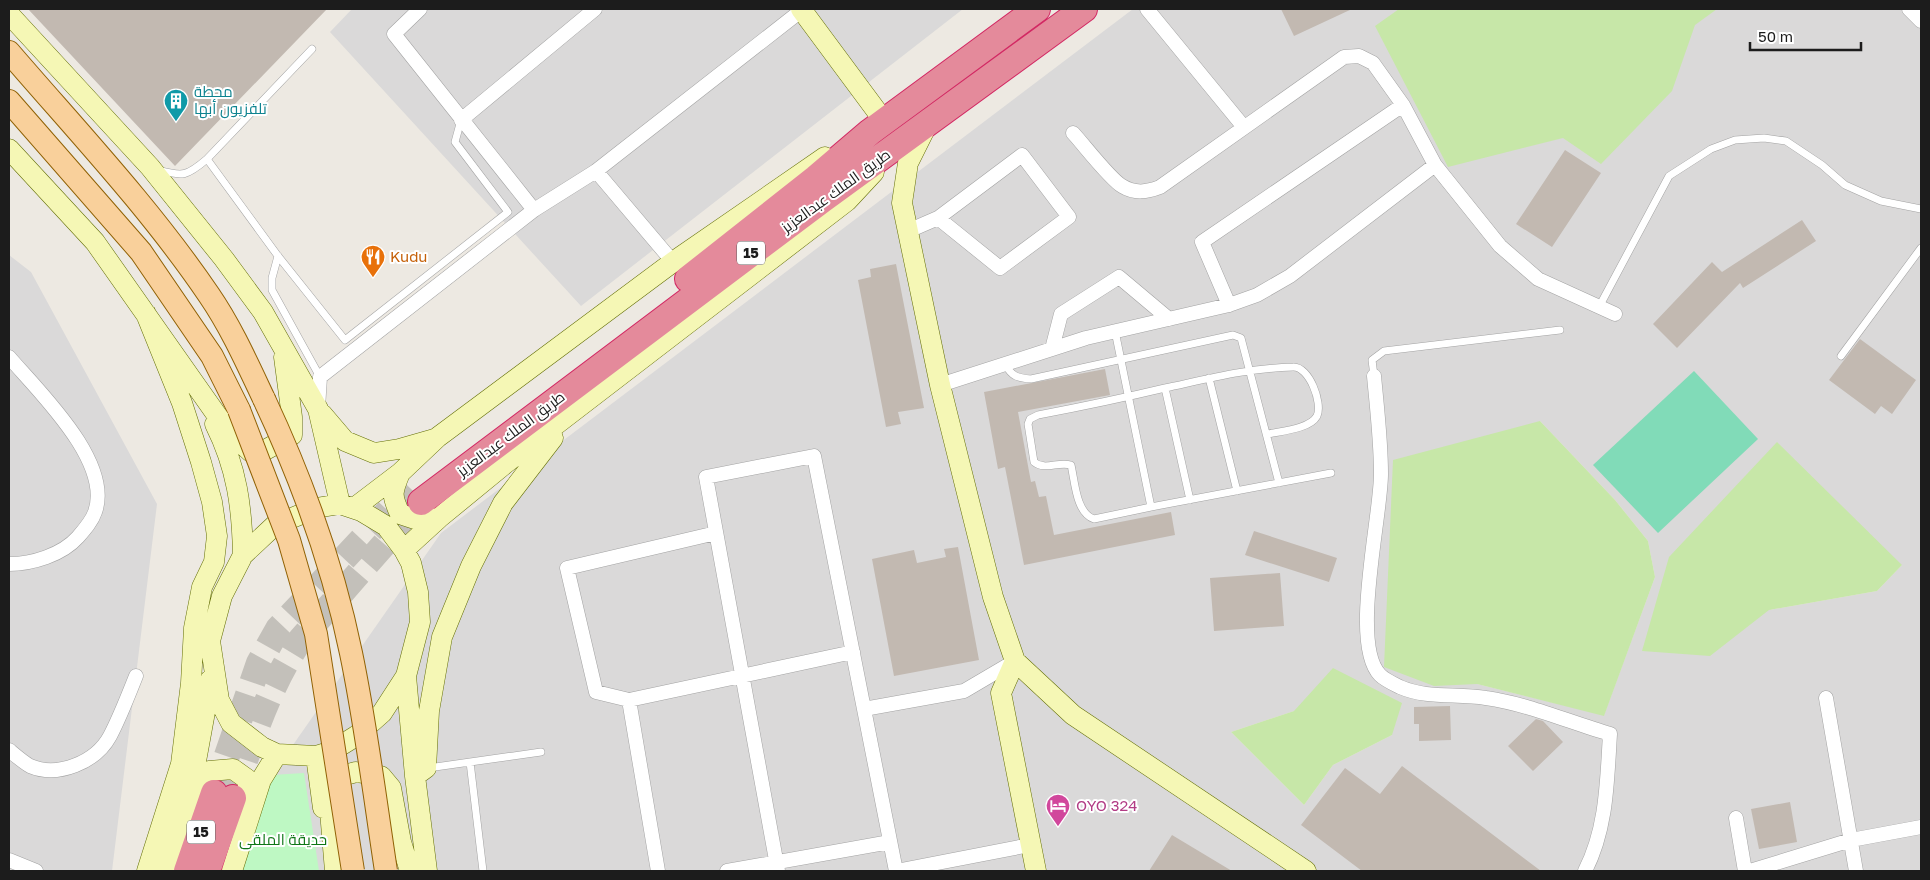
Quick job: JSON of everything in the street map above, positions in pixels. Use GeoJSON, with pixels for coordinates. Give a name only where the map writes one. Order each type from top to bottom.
{"type":"FeatureCollection","features":[{"type":"Feature","properties":{"kind":"highway","name":"طريق الملك عبدالعزيز"},"geometry":{"type":"LineString","coordinates":[[417,495],[816,178],[877,127],[1037,9]]}},
{"type":"Feature","properties":{"kind":"highway","name":"طريق الملك عبدالعزيز"},"geometry":{"type":"LineString","coordinates":[[417,495],[1084,9]]}},
{"type":"Feature","properties":{"kind":"highway","name":"15"},"geometry":{"type":"LineString","coordinates":[[187,871],[222,799]]}},
{"type":"Feature","properties":{"kind":"highway","name":"15"},"geometry":{"type":"LineString","coordinates":[[207,871],[222,799]]}},
{"type":"Feature","properties":{"kind":"main road"},"geometry":{"type":"LineString","coordinates":[[9,14],[150,167],[224,259],[262,312],[318,409],[345,442],[374,452],[399,449],[438,437],[673,262],[820,160],[877,127],[801,10]]}},
{"type":"Feature","properties":{"kind":"main road"},"geometry":{"type":"LineString","coordinates":[[9,52],[159,227],[209,295],[235,339],[288,450],[319,534],[334,584],[351,653],[386,871]]}},
{"type":"Feature","properties":{"kind":"main road"},"geometry":{"type":"LineString","coordinates":[[9,100],[141,252],[212,356],[239,410],[289,540],[316,634],[353,871]]}},
{"type":"Feature","properties":{"kind":"main road"},"geometry":{"type":"LineString","coordinates":[[926,125],[908,163],[902,203],[940,385],[993,596],[1015,661],[1073,715],[1306,871]]}},
{"type":"Feature","properties":{"kind":"main road"},"geometry":{"type":"LineString","coordinates":[[232,871],[222,799],[210,641],[222,596],[243,555],[275,525],[316,508],[347,506],[417,495],[583,404],[847,201],[900,144]]}},
{"type":"Feature","properties":{"kind":"main road"},"geometry":{"type":"LineString","coordinates":[[9,149],[95,242],[228,431],[251,452],[267,449],[292,435],[292,417],[283,348]]}},
{"type":"Feature","properties":{"kind":"main road"},"geometry":{"type":"LineString","coordinates":[[146,314],[182,402],[212,502],[217,536],[214,562],[202,587],[194,628],[191,683],[181,764],[147,871]]}},
{"type":"Feature","properties":{"kind":"main road"},"geometry":{"type":"LineString","coordinates":[[194,382],[222,438],[237,480],[242,516],[243,555]]}},
{"type":"Feature","properties":{"kind":"main road"},"geometry":{"type":"LineString","coordinates":[[420,772],[442,637],[472,566],[503,503],[538,456],[583,404]]}},
{"type":"Feature","properties":{"kind":"main road"},"geometry":{"type":"LineString","coordinates":[[213,670],[218,700],[231,724],[277,754],[316,756],[332,751],[356,736],[382,713],[406,676],[420,622],[418,592],[411,563],[386,526],[347,506],[318,409]]}},
{"type":"Feature","properties":{"kind":"main road"},"geometry":{"type":"LineString","coordinates":[[404,550],[417,495],[438,437]]}},
{"type":"Feature","properties":{"kind":"main road"},"geometry":{"type":"LineString","coordinates":[[1015,661],[1001,693],[1036,871]]}},
{"type":"Feature","properties":{"kind":"main road"},"geometry":{"type":"LineString","coordinates":[[406,676],[420,772],[427,871]]}},
{"type":"Feature","properties":{"kind":"main road"},"geometry":{"type":"LineString","coordinates":[[164,871],[222,799],[262,780],[277,754]]}},
{"type":"Feature","properties":{"kind":"main road"},"geometry":{"type":"LineString","coordinates":[[316,756],[334,871]]}},
{"type":"Feature","properties":{"kind":"main road"},"geometry":{"type":"LineString","coordinates":[[334,871],[330,811],[334,778],[356,772],[381,776],[391,788],[401,842],[410,871]]}},
{"type":"Feature","properties":{"kind":"street"},"geometry":{"type":"LineString","coordinates":[[420,9],[394,34],[534,210]]}},
{"type":"Feature","properties":{"kind":"street"},"geometry":{"type":"LineString","coordinates":[[461,120],[595,9]]}},
{"type":"Feature","properties":{"kind":"street"},"geometry":{"type":"LineString","coordinates":[[1147,9],[1243,126]]}},
{"type":"Feature","properties":{"kind":"street"},"geometry":{"type":"LineString","coordinates":[[1909,9],[1921,21]]}},
{"type":"Feature","properties":{"kind":"street"},"geometry":{"type":"LineString","coordinates":[[318,409],[320,377],[534,210],[596,171],[801,10]]}},
{"type":"Feature","properties":{"kind":"street"},"geometry":{"type":"LineString","coordinates":[[1073,133],[1121,186],[1135,191],[1146,192],[1160,187],[1243,126],[1344,57],[1359,56],[1373,62],[1403,105],[1435,165],[1500,246],[1538,279],[1615,314]]}},
{"type":"Feature","properties":{"kind":"street"},"geometry":{"type":"LineString","coordinates":[[1229,305],[1202,242],[1403,105]]}},
{"type":"Feature","properties":{"kind":"street"},"geometry":{"type":"LineString","coordinates":[[908,231],[938,218],[1022,155],[1068,217],[1000,268],[938,218]]}},
{"type":"Feature","properties":{"kind":"street"},"geometry":{"type":"LineString","coordinates":[[940,385],[1115,331],[1229,305],[1257,295],[1290,276],[1435,165]]}},
{"type":"Feature","properties":{"kind":"street"},"geometry":{"type":"LineString","coordinates":[[596,171],[673,262]]}},
{"type":"Feature","properties":{"kind":"street"},"geometry":{"type":"LineString","coordinates":[[1052,349],[1060,314],[1119,277],[1169,319]]}},
{"type":"Feature","properties":{"kind":"street"},"geometry":{"type":"LineString","coordinates":[[9,357],[78,440],[91,464],[98,494],[95,512],[72,544],[31,562],[9,564]]}},
{"type":"Feature","properties":{"kind":"street"},"geometry":{"type":"LineString","coordinates":[[1374,376],[1381,475],[1369,594],[1367,640],[1372,661],[1380,675],[1400,687],[1418,693],[1504,701],[1610,734],[1606,802],[1594,853],[1585,871]]}},
{"type":"Feature","properties":{"kind":"street"},"geometry":{"type":"LineString","coordinates":[[777,867],[706,477],[814,456],[896,871],[1030,844]]}},
{"type":"Feature","properties":{"kind":"street"},"geometry":{"type":"LineString","coordinates":[[716,533],[567,568],[596,692],[629,700],[853,652]]}},
{"type":"Feature","properties":{"kind":"street"},"geometry":{"type":"LineString","coordinates":[[864,709],[964,691],[1015,661]]}},
{"type":"Feature","properties":{"kind":"street"},"geometry":{"type":"LineString","coordinates":[[9,750],[30,766],[60,770],[78,765],[94,754],[109,738],[136,676]]}},
{"type":"Feature","properties":{"kind":"street"},"geometry":{"type":"LineString","coordinates":[[1826,698],[1856,871]]}},
{"type":"Feature","properties":{"kind":"street"},"geometry":{"type":"LineString","coordinates":[[629,700],[658,871]]}},
{"type":"Feature","properties":{"kind":"street"},"geometry":{"type":"LineString","coordinates":[[1736,818],[1745,871]]}},
{"type":"Feature","properties":{"kind":"street"},"geometry":{"type":"LineString","coordinates":[[1750,871],[1850,840],[1921,827]]}},
{"type":"Feature","properties":{"kind":"street"},"geometry":{"type":"LineString","coordinates":[[727,871],[777,867],[890,842]]}},
{"type":"Feature","properties":{"kind":"street"},"geometry":{"type":"LineString","coordinates":[[9,860],[29,870]]}},
{"type":"Feature","properties":{"kind":"lane"},"geometry":{"type":"LineString","coordinates":[[150,167],[178,176],[191,173],[207,159],[312,49]]}},
{"type":"Feature","properties":{"kind":"lane"},"geometry":{"type":"LineString","coordinates":[[207,159],[278,256],[345,340],[508,212],[455,142],[461,120]]}},
{"type":"Feature","properties":{"kind":"lane"},"geometry":{"type":"LineString","coordinates":[[1599,308],[1670,176],[1712,149],[1734,140],[1764,138],[1786,142],[1822,165],[1845,185],[1881,201],[1921,210]]}},
{"type":"Feature","properties":{"kind":"lane"},"geometry":{"type":"LineString","coordinates":[[1841,356],[1921,248]]}},
{"type":"Feature","properties":{"kind":"lane"},"geometry":{"type":"LineString","coordinates":[[278,256],[272,278],[272,290],[320,377]]}},
{"type":"Feature","properties":{"kind":"lane"},"geometry":{"type":"LineString","coordinates":[[1374,376],[1372,360],[1384,352],[1560,330]]}},
{"type":"Feature","properties":{"kind":"lane"},"geometry":{"type":"LineString","coordinates":[[1115,331],[1151,507]]}},
{"type":"Feature","properties":{"kind":"lane"},"geometry":{"type":"LineString","coordinates":[[1006,364],[1009,372],[1017,378],[1031,379],[1233,335],[1241,338],[1268,434],[1279,483]]}},
{"type":"Feature","properties":{"kind":"lane"},"geometry":{"type":"LineString","coordinates":[[1268,434],[1310,424],[1317,416],[1318,404],[1312,383],[1304,371],[1296,366],[1250,369],[1030,419],[1028,424],[1034,462],[1045,466],[1064,463],[1071,464],[1082,512],[1094,519],[1331,473]]}},
{"type":"Feature","properties":{"kind":"lane"},"geometry":{"type":"LineString","coordinates":[[1209,378],[1237,491]]}},
{"type":"Feature","properties":{"kind":"lane"},"geometry":{"type":"LineString","coordinates":[[1165,388],[1190,500]]}},
{"type":"Feature","properties":{"kind":"lane"},"geometry":{"type":"LineString","coordinates":[[420,772],[470,762],[541,752]]}},
{"type":"Feature","properties":{"kind":"lane"},"geometry":{"type":"LineString","coordinates":[[470,762],[483,871]]}},
{"type":"Feature","properties":{"kind":"shaded area"},"geometry":{"type":"Polygon","coordinates":[[[352,9],[963,9],[581,306],[330,32],[352,9]]]}},
{"type":"Feature","properties":{"kind":"shaded area"},"geometry":{"type":"Polygon","coordinates":[[[1133,9],[1921,9],[1921,871],[238,871],[272,775],[441,533],[1133,9]],[[1540,421],[1477,684],[1604,715],[1655,577],[1648,541],[1615,500],[1540,421]],[[1902,565],[1769,610],[1877,591],[1902,565]],[[1294,711],[1231,732],[1304,805],[1333,765],[1392,735],[1294,711]]]}},
{"type":"Feature","properties":{"kind":"shaded area"},"geometry":{"type":"Polygon","coordinates":[[[9,255],[31,272],[157,504],[112,871],[9,871],[9,255]]]}},
{"type":"Feature","properties":{"kind":"green space"},"geometry":{"type":"Polygon","coordinates":[[[1399,9],[1717,9],[1695,25],[1672,91],[1601,164],[1563,138],[1448,167],[1375,26],[1399,9]]]}},
{"type":"Feature","properties":{"kind":"green space"},"geometry":{"type":"Polygon","coordinates":[[[1694,371],[1758,439],[1658,533],[1593,465],[1694,371]]]}},
{"type":"Feature","properties":{"kind":"green space"},"geometry":{"type":"Polygon","coordinates":[[[1540,421],[1615,500],[1648,541],[1655,577],[1604,716],[1477,684],[1434,686],[1384,667],[1393,460],[1540,421]]]}},
{"type":"Feature","properties":{"kind":"green space"},"geometry":{"type":"Polygon","coordinates":[[[1777,442],[1902,565],[1877,591],[1769,610],[1710,656],[1642,651],[1669,557],[1777,442]]]}},
{"type":"Feature","properties":{"kind":"green space"},"geometry":{"type":"Polygon","coordinates":[[[1333,668],[1402,703],[1392,735],[1333,765],[1304,805],[1231,732],[1294,711],[1333,668]]]}},
{"type":"Feature","properties":{"kind":"green space","name":"حديقة الملقى"},"geometry":{"type":"Polygon","coordinates":[[[304,773],[319,871],[238,871],[272,775],[304,773]]]}},
{"type":"Feature","properties":{"kind":"building","name":"محطة تلفزيون أبها"},"geometry":{"type":"Polygon","coordinates":[[[28,9],[327,9],[175,166],[28,9]]]}},
{"type":"Feature","properties":{"kind":"building"},"geometry":{"type":"Polygon","coordinates":[[[1281,9],[1352,9],[1294,36],[1281,9]]]}},
{"type":"Feature","properties":{"kind":"building"},"geometry":{"type":"Polygon","coordinates":[[[1565,150],[1601,173],[1552,247],[1516,224],[1565,150]]]}},
{"type":"Feature","properties":{"kind":"building"},"geometry":{"type":"Polygon","coordinates":[[[1802,220],[1816,241],[1743,288],[1740,283],[1677,348],[1653,324],[1712,262],[1722,272],[1802,220]]]}},
{"type":"Feature","properties":{"kind":"building"},"geometry":{"type":"Polygon","coordinates":[[[896,264],[924,408],[898,412],[901,424],[886,427],[858,280],[871,277],[870,269],[896,264]]]}},
{"type":"Feature","properties":{"kind":"building"},"geometry":{"type":"Polygon","coordinates":[[[1860,339],[1916,380],[1892,414],[1881,406],[1875,414],[1829,380],[1860,339]]]}},
{"type":"Feature","properties":{"kind":"building"},"geometry":{"type":"Polygon","coordinates":[[[1105,369],[1110,395],[1018,412],[1031,482],[1035,481],[1039,497],[1046,496],[1054,535],[1171,512],[1175,535],[1024,565],[1005,467],[998,469],[984,392],[1105,369]]]}},
{"type":"Feature","properties":{"kind":"building"},"geometry":{"type":"Polygon","coordinates":[[[1254,531],[1337,558],[1329,582],[1245,555],[1254,531]]]}},
{"type":"Feature","properties":{"kind":"building"},"geometry":{"type":"Polygon","coordinates":[[[958,547],[979,660],[894,676],[872,559],[914,550],[917,563],[946,557],[944,549],[958,547]]]}},
{"type":"Feature","properties":{"kind":"building"},"geometry":{"type":"Polygon","coordinates":[[[1280,573],[1284,626],[1214,631],[1210,578],[1280,573]]]}},
{"type":"Feature","properties":{"kind":"building"},"geometry":{"type":"Polygon","coordinates":[[[1450,706],[1451,740],[1419,741],[1419,724],[1414,724],[1414,707],[1450,706]]]}},
{"type":"Feature","properties":{"kind":"building"},"geometry":{"type":"Polygon","coordinates":[[[1536,719],[1543,721],[1563,742],[1533,771],[1508,746],[1536,719]]]}},
{"type":"Feature","properties":{"kind":"building"},"geometry":{"type":"Polygon","coordinates":[[[1402,766],[1541,871],[1362,871],[1301,825],[1345,768],[1380,794],[1402,766]]]}},
{"type":"Feature","properties":{"kind":"building"},"geometry":{"type":"Polygon","coordinates":[[[1790,802],[1797,842],[1759,849],[1751,809],[1790,802]]]}},
{"type":"Feature","properties":{"kind":"building"},"geometry":{"type":"Polygon","coordinates":[[[1172,835],[1232,871],[1149,871],[1172,835]]]}},
{"type":"Feature","properties":{"kind":"tunnel"},"geometry":{"type":"LineString","coordinates":[[214,793],[259,663],[278,629],[410,488]]}},
{"type":"Feature","properties":{"kind":"tunnel"},"geometry":{"type":"LineString","coordinates":[[233,797],[261,715],[289,657],[301,639],[421,502]]}},
{"type":"Feature","properties":{"kind":"place","name":"محطة تلفزيون أبها"},"geometry":{"type":"Point","coordinates":[176,122]}},
{"type":"Feature","properties":{"kind":"place","name":"Kudu"},"geometry":{"type":"Point","coordinates":[373,278]}},
{"type":"Feature","properties":{"kind":"place","name":"OYO 324"},"geometry":{"type":"Point","coordinates":[1058,827]}}]}
